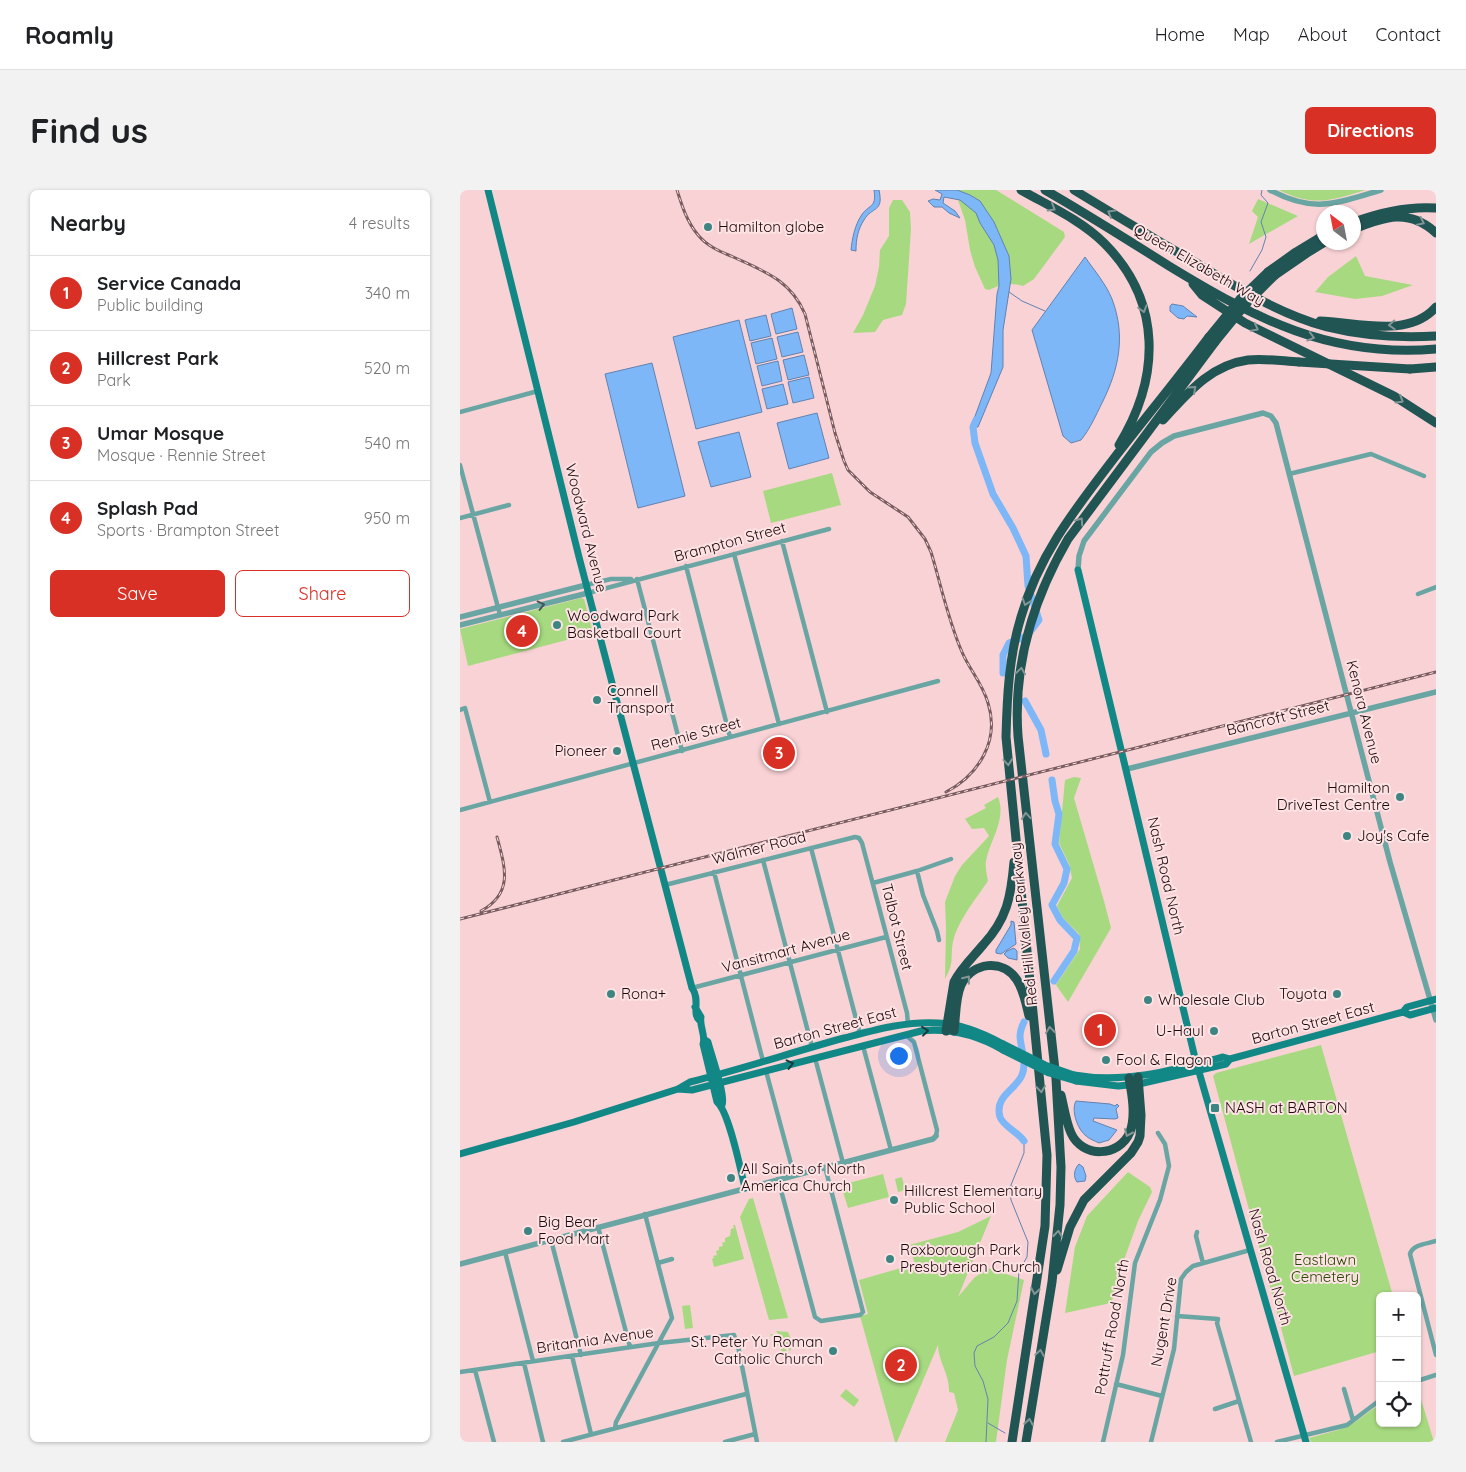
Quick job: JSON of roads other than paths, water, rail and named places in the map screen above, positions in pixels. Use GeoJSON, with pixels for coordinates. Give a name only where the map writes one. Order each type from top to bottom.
{"type":"FeatureCollection","features":[{"type":"Feature","properties":{"kind":"highway"},"geometry":{"type":"LineString","coordinates":[[1021,190],[1082,226],[1104,243],[1122,265],[1143,304],[1149,330],[1150,347],[1150,362],[1146,383],[1134,417],[1104,471]]}},
{"type":"Feature","properties":{"kind":"highway","name":"Queen Elizabeth Way"},"geometry":{"type":"LineString","coordinates":[[1045,190],[1188,278],[1270,322],[1326,341],[1382,350],[1410,351],[1436,349]]}},
{"type":"Feature","properties":{"kind":"highway","name":"Queen Elizabeth Way"},"geometry":{"type":"LineString","coordinates":[[1074,190],[1262,302],[1284,312],[1350,332],[1378,336],[1436,336]]}},
{"type":"Feature","properties":{"kind":"highway"},"geometry":{"type":"LineString","coordinates":[[1361,220],[1399,209],[1414,207],[1436,208]]}},
{"type":"Feature","properties":{"kind":"highway"},"geometry":{"type":"LineString","coordinates":[[1361,226],[1384,218],[1400,216],[1416,219],[1436,232]]}},
{"type":"Feature","properties":{"kind":"highway"},"geometry":{"type":"LineString","coordinates":[[1104,471],[1212,340],[1272,274],[1296,252],[1316,240]]}},
{"type":"Feature","properties":{"kind":"highway"},"geometry":{"type":"LineString","coordinates":[[1272,274],[1316,247]]}},
{"type":"Feature","properties":{"kind":"highway"},"geometry":{"type":"LineString","coordinates":[[1188,278],[1202,295],[1245,323],[1394,396],[1436,424]]}},
{"type":"Feature","properties":{"kind":"highway"},"geometry":{"type":"LineString","coordinates":[[1307,320],[1338,321],[1371,326],[1398,325],[1419,320],[1436,307]]}},
{"type":"Feature","properties":{"kind":"highway"},"geometry":{"type":"LineString","coordinates":[[1146,435],[1212,340]]}},
{"type":"Feature","properties":{"kind":"highway"},"geometry":{"type":"LineString","coordinates":[[1146,435],[1161,423],[1202,380],[1221,368],[1248,360],[1410,369],[1436,368]]}},
{"type":"Feature","properties":{"kind":"highway","name":"Red Hill Valley Parkway"},"geometry":{"type":"LineString","coordinates":[[1026,1442],[1052,1282],[1061,1186],[1060,1128],[1056,1078],[1027,828],[1017,719],[1020,670],[1026,640],[1038,600],[1054,562],[1086,512],[1146,435]]}},
{"type":"Feature","properties":{"kind":"highway","name":"Red Hill Valley Parkway"},"geometry":{"type":"LineString","coordinates":[[1012,1442],[1045,1226],[1047,1155],[1006,737],[1008,681],[1014,640],[1028,595],[1044,557],[1104,471]]}},
{"type":"Feature","properties":{"kind":"highway"},"geometry":{"type":"LineString","coordinates":[[950,1028],[951,990],[957,975],[993,934],[1006,909],[1011,892],[1016,853]]}},
{"type":"Feature","properties":{"kind":"highway"},"geometry":{"type":"LineString","coordinates":[[950,1028],[960,990],[965,979],[976,969],[997,965],[1011,972],[1020,984],[1036,1040]]}},
{"type":"Feature","properties":{"kind":"highway"},"geometry":{"type":"LineString","coordinates":[[1056,1078],[1071,1133],[1083,1147],[1099,1152],[1107,1152],[1118,1146],[1130,1132],[1134,1081]]}},
{"type":"Feature","properties":{"kind":"highway"},"geometry":{"type":"LineString","coordinates":[[1052,1282],[1070,1227],[1084,1200],[1131,1153],[1138,1142],[1141,1115],[1134,1081]]}},
{"type":"Feature","properties":{"kind":"main road","name":"Woodward Avenue"},"geometry":{"type":"LineString","coordinates":[[488,190],[587,589],[692,988],[696,997],[696,1018],[700,1021],[704,1040],[703,1044],[716,1084],[724,1101],[722,1105],[745,1188]]}},
{"type":"Feature","properties":{"kind":"main road","name":"Nash Road North"},"geometry":{"type":"LineString","coordinates":[[1078,570],[1198,1068],[1305,1439]]}},
{"type":"Feature","properties":{"kind":"main road","name":"Barton Street East"},"geometry":{"type":"LineString","coordinates":[[460,1154],[574,1122],[678,1089],[690,1082],[714,1075],[860,1034],[908,1024],[924,1022],[950,1028],[1003,1047],[1050,1073],[1118,1086],[1198,1068],[1223,1057],[1230,1059],[1403,1012],[1407,1007],[1433,1000]]}},
{"type":"Feature","properties":{"kind":"main road","name":"Barton Street East"},"geometry":{"type":"LineString","coordinates":[[1403,1012],[1410,1015],[1434,1008]]}},
{"type":"Feature","properties":{"kind":"main road","name":"Barton Street East"},"geometry":{"type":"LineString","coordinates":[[678,1089],[692,1090],[842,1050],[927,1030],[950,1028]]}},
{"type":"Feature","properties":{"kind":"main road"},"geometry":{"type":"LineString","coordinates":[[842,1050],[857,1041],[860,1034],[869,1039],[889,1039]]}},
{"type":"Feature","properties":{"kind":"street"},"geometry":{"type":"LineString","coordinates":[[1270,190],[1296,202],[1326,205],[1380,190]]}},
{"type":"Feature","properties":{"kind":"street"},"geometry":{"type":"LineString","coordinates":[[460,412],[538,390]]}},
{"type":"Feature","properties":{"kind":"street","name":"Kenora Avenue"},"geometry":{"type":"LineString","coordinates":[[1267,413],[1276,422],[1390,862],[1433,1000],[1436,1020]]}},
{"type":"Feature","properties":{"kind":"street","name":"Nash Road North"},"geometry":{"type":"LineString","coordinates":[[1078,570],[1079,556],[1084,541],[1151,452],[1174,436],[1267,413]]}},
{"type":"Feature","properties":{"kind":"street"},"geometry":{"type":"LineString","coordinates":[[1289,474],[1371,454],[1424,476]]}},
{"type":"Feature","properties":{"kind":"street"},"geometry":{"type":"LineString","coordinates":[[460,465],[500,615]]}},
{"type":"Feature","properties":{"kind":"street"},"geometry":{"type":"LineString","coordinates":[[460,518],[509,505]]}},
{"type":"Feature","properties":{"kind":"street","name":"Brampton Street"},"geometry":{"type":"LineString","coordinates":[[460,617],[637,579],[829,529]]}},
{"type":"Feature","properties":{"kind":"street"},"geometry":{"type":"LineString","coordinates":[[782,541],[827,712]]}},
{"type":"Feature","properties":{"kind":"street"},"geometry":{"type":"LineString","coordinates":[[734,554],[780,724]]}},
{"type":"Feature","properties":{"kind":"street"},"geometry":{"type":"LineString","coordinates":[[686,566],[730,737]]}},
{"type":"Feature","properties":{"kind":"street","name":"Brampton Street"},"geometry":{"type":"LineString","coordinates":[[460,625],[587,589],[611,579],[637,579]]}},
{"type":"Feature","properties":{"kind":"street"},"geometry":{"type":"LineString","coordinates":[[637,579],[682,751]]}},
{"type":"Feature","properties":{"kind":"street"},"geometry":{"type":"LineString","coordinates":[[1418,594],[1436,587]]}},
{"type":"Feature","properties":{"kind":"street","name":"Rennie Street"},"geometry":{"type":"LineString","coordinates":[[460,810],[938,681]]}},
{"type":"Feature","properties":{"kind":"street","name":"Bancroft Street"},"geometry":{"type":"LineString","coordinates":[[1127,769],[1436,692]]}},
{"type":"Feature","properties":{"kind":"street"},"geometry":{"type":"LineString","coordinates":[[462,709],[490,802]]}},
{"type":"Feature","properties":{"kind":"street","name":"Walmer Road"},"geometry":{"type":"LineString","coordinates":[[665,885],[855,837],[859,838]]}},
{"type":"Feature","properties":{"kind":"street","name":"Talbot Street"},"geometry":{"type":"LineString","coordinates":[[859,838],[873,883],[907,1013],[908,1024]]}},
{"type":"Feature","properties":{"kind":"street"},"geometry":{"type":"LineString","coordinates":[[811,848],[860,1034]]}},
{"type":"Feature","properties":{"kind":"street"},"geometry":{"type":"LineString","coordinates":[[873,883],[951,859]]}},
{"type":"Feature","properties":{"kind":"street"},"geometry":{"type":"LineString","coordinates":[[763,860],[812,1047]]}},
{"type":"Feature","properties":{"kind":"street"},"geometry":{"type":"LineString","coordinates":[[917,871],[923,895],[937,931],[938,940]]}},
{"type":"Feature","properties":{"kind":"street"},"geometry":{"type":"LineString","coordinates":[[714,872],[763,1061]]}},
{"type":"Feature","properties":{"kind":"street","name":"Vansitmart Avenue"},"geometry":{"type":"LineString","coordinates":[[692,988],[886,937]]}},
{"type":"Feature","properties":{"kind":"street"},"geometry":{"type":"LineString","coordinates":[[460,1264],[933,1139],[936,1136],[937,1130],[914,1042],[905,1035]]}},
{"type":"Feature","properties":{"kind":"street"},"geometry":{"type":"LineString","coordinates":[[863,1046],[890,1150]]}},
{"type":"Feature","properties":{"kind":"street"},"geometry":{"type":"LineString","coordinates":[[815,1058],[843,1163]]}},
{"type":"Feature","properties":{"kind":"street"},"geometry":{"type":"LineString","coordinates":[[766,1071],[794,1176]]}},
{"type":"Feature","properties":{"kind":"street","name":"Pottruff Road North"},"geometry":{"type":"LineString","coordinates":[[1102,1442],[1123,1354],[1135,1263],[1160,1200],[1169,1166],[1165,1144],[1158,1132]]}},
{"type":"Feature","properties":{"kind":"street"},"geometry":{"type":"LineString","coordinates":[[778,1179],[815,1317],[822,1321],[859,1315],[863,1312],[825,1167]]}},
{"type":"Feature","properties":{"kind":"street"},"geometry":{"type":"LineString","coordinates":[[616,1428],[618,1418],[672,1318],[645,1214]]}},
{"type":"Feature","properties":{"kind":"street"},"geometry":{"type":"LineString","coordinates":[[598,1227],[630,1348]]}},
{"type":"Feature","properties":{"kind":"street"},"geometry":{"type":"LineString","coordinates":[[1198,1232],[1196,1236],[1203,1263]]}},
{"type":"Feature","properties":{"kind":"street"},"geometry":{"type":"LineString","coordinates":[[551,1240],[581,1355]]}},
{"type":"Feature","properties":{"kind":"street"},"geometry":{"type":"LineString","coordinates":[[1436,1241],[1411,1249],[1410,1254],[1436,1355]]}},
{"type":"Feature","properties":{"kind":"street","name":"Nugent Drive"},"geometry":{"type":"LineString","coordinates":[[1151,1442],[1172,1359],[1181,1280],[1193,1266],[1250,1250]]}},
{"type":"Feature","properties":{"kind":"street"},"geometry":{"type":"LineString","coordinates":[[505,1252],[533,1361]]}},
{"type":"Feature","properties":{"kind":"street"},"geometry":{"type":"LineString","coordinates":[[658,1263],[672,1259]]}},
{"type":"Feature","properties":{"kind":"street"},"geometry":{"type":"LineString","coordinates":[[1177,1316],[1218,1319],[1217,1323],[1251,1442]]}},
{"type":"Feature","properties":{"kind":"street","name":"Britannia Avenue"},"geometry":{"type":"LineString","coordinates":[[460,1372],[734,1335],[738,1346],[746,1394]]}},
{"type":"Feature","properties":{"kind":"street"},"geometry":{"type":"LineString","coordinates":[[572,1356],[591,1434]]}},
{"type":"Feature","properties":{"kind":"street"},"geometry":{"type":"LineString","coordinates":[[524,1363],[543,1442]]}},
{"type":"Feature","properties":{"kind":"street"},"geometry":{"type":"LineString","coordinates":[[475,1370],[494,1442]]}},
{"type":"Feature","properties":{"kind":"street"},"geometry":{"type":"LineString","coordinates":[[1421,1380],[1436,1375]]}},
{"type":"Feature","properties":{"kind":"street"},"geometry":{"type":"LineString","coordinates":[[1116,1384],[1162,1396]]}},
{"type":"Feature","properties":{"kind":"street"},"geometry":{"type":"LineString","coordinates":[[1344,1389],[1353,1420]]}},
{"type":"Feature","properties":{"kind":"street"},"geometry":{"type":"LineString","coordinates":[[563,1442],[746,1394],[757,1442]]}},
{"type":"Feature","properties":{"kind":"street"},"geometry":{"type":"LineString","coordinates":[[1214,1409],[1239,1401]]}},
{"type":"Feature","properties":{"kind":"street"},"geometry":{"type":"LineString","coordinates":[[1277,1442],[1305,1439],[1346,1424],[1376,1403]]}},
{"type":"Feature","properties":{"kind":"street"},"geometry":{"type":"LineString","coordinates":[[725,1442],[755,1434]]}},
{"type":"Feature","properties":{"kind":"water"},"geometry":{"type":"Polygon","coordinates":[[[874,190],[879,190],[879,206],[864,220],[858,234],[856,251],[851,250],[854,232],[859,220],[873,203],[874,190]]]}},
{"type":"Feature","properties":{"kind":"water"},"geometry":{"type":"Polygon","coordinates":[[[935,190],[957,190],[980,201],[994,222],[1009,256],[1011,279],[1003,330],[1003,367],[978,427],[971,427],[991,373],[999,286],[998,260],[994,245],[976,213],[960,200],[944,197],[943,203],[955,211],[960,218],[942,207],[934,207],[928,201],[933,199],[940,200],[942,194],[935,190]]]}},
{"type":"Feature","properties":{"kind":"water"},"geometry":{"type":"Polygon","coordinates":[[[1085,257],[1112,299],[1119,326],[1119,352],[1113,378],[1093,422],[1081,440],[1071,443],[1063,436],[1032,330],[1085,257]]]}},
{"type":"Feature","properties":{"kind":"water"},"geometry":{"type":"Polygon","coordinates":[[[1172,304],[1183,306],[1197,317],[1187,316],[1184,319],[1178,318],[1170,311],[1172,304]]]}},
{"type":"Feature","properties":{"kind":"water"},"geometry":{"type":"Polygon","coordinates":[[[792,308],[797,329],[776,334],[771,314],[792,308]]]}},
{"type":"Feature","properties":{"kind":"water"},"geometry":{"type":"Polygon","coordinates":[[[766,315],[771,336],[750,341],[745,320],[766,315]]]}},
{"type":"Feature","properties":{"kind":"water"},"geometry":{"type":"Polygon","coordinates":[[[739,320],[762,412],[696,429],[673,337],[739,320]]]}},
{"type":"Feature","properties":{"kind":"water"},"geometry":{"type":"Polygon","coordinates":[[[798,332],[803,352],[782,357],[777,337],[798,332]]]}},
{"type":"Feature","properties":{"kind":"water"},"geometry":{"type":"Polygon","coordinates":[[[772,338],[777,359],[756,364],[751,343],[772,338]]]}},
{"type":"Feature","properties":{"kind":"water"},"geometry":{"type":"Polygon","coordinates":[[[804,355],[809,375],[788,380],[783,360],[804,355]]]}},
{"type":"Feature","properties":{"kind":"water"},"geometry":{"type":"Polygon","coordinates":[[[778,361],[782,381],[762,386],[757,366],[778,361]]]}},
{"type":"Feature","properties":{"kind":"water"},"geometry":{"type":"Polygon","coordinates":[[[652,363],[685,496],[638,508],[605,374],[652,363]]]}},
{"type":"Feature","properties":{"kind":"water"},"geometry":{"type":"Polygon","coordinates":[[[809,377],[814,398],[793,403],[788,382],[809,377]]]}},
{"type":"Feature","properties":{"kind":"water"},"geometry":{"type":"Polygon","coordinates":[[[783,384],[788,404],[767,409],[762,389],[783,384]]]}},
{"type":"Feature","properties":{"kind":"water"},"geometry":{"type":"Polygon","coordinates":[[[817,413],[829,458],[789,469],[777,423],[817,413]]]}},
{"type":"Feature","properties":{"kind":"water"},"geometry":{"type":"Polygon","coordinates":[[[739,432],[751,477],[711,487],[698,442],[739,432]]]}},
{"type":"Feature","properties":{"kind":"water"},"geometry":{"type":"Polygon","coordinates":[[[1011,921],[1014,922],[1016,944],[1001,954],[996,953],[1011,925],[1011,921]]]}},
{"type":"Feature","properties":{"kind":"water"},"geometry":{"type":"Polygon","coordinates":[[[1014,948],[1017,951],[1017,960],[1008,958],[1004,954],[1014,948]]]}},
{"type":"Feature","properties":{"kind":"water"},"geometry":{"type":"Polygon","coordinates":[[[1076,1101],[1115,1106],[1117,1104],[1119,1106],[1116,1109],[1118,1118],[1094,1118],[1093,1121],[1117,1130],[1109,1140],[1099,1143],[1088,1138],[1082,1132],[1077,1124],[1074,1109],[1076,1101]]]}},
{"type":"Feature","properties":{"kind":"water"},"geometry":{"type":"Polygon","coordinates":[[[1079,1164],[1083,1167],[1086,1176],[1085,1181],[1077,1182],[1075,1173],[1079,1164]]]}},
{"type":"Feature","properties":{"kind":"waterway"},"geometry":{"type":"LineString","coordinates":[[1250,271],[1262,250],[1266,237],[1261,222],[1268,203],[1261,195],[1262,190]]}},
{"type":"Feature","properties":{"kind":"waterway"},"geometry":{"type":"LineString","coordinates":[[1009,292],[1022,301],[1045,311]]}},
{"type":"Feature","properties":{"kind":"waterway"},"geometry":{"type":"LineString","coordinates":[[976,420],[973,427],[975,443],[993,494],[1013,528],[1026,556],[1028,586],[1039,620],[1027,636],[1009,643],[1003,655],[1003,673]]}},
{"type":"Feature","properties":{"kind":"waterway"},"geometry":{"type":"LineString","coordinates":[[1025,701],[1041,730],[1046,754]]}},
{"type":"Feature","properties":{"kind":"waterway"},"geometry":{"type":"LineString","coordinates":[[1052,780],[1059,814],[1055,844],[1067,869],[1064,883],[1052,905],[1060,920],[1077,938],[1074,951],[1054,981]]}},
{"type":"Feature","properties":{"kind":"waterway"},"geometry":{"type":"LineString","coordinates":[[1024,1022],[1020,1037],[1024,1061],[1022,1075],[1003,1098],[999,1110],[1002,1120],[1024,1141]]}},
{"type":"Feature","properties":{"kind":"waterway"},"geometry":{"type":"LineString","coordinates":[[986,1442],[988,1399],[983,1381],[975,1366],[974,1353],[977,1346],[994,1337],[1008,1323],[1017,1301],[1019,1271],[1027,1257],[1028,1242],[1011,1200],[1010,1192],[1024,1153],[1024,1141]]}},
{"type":"Feature","properties":{"kind":"waterway"},"geometry":{"type":"LineString","coordinates":[[1012,1186],[1023,1197],[1036,1195]]}},
{"type":"Feature","properties":{"kind":"waterway"},"geometry":{"type":"LineString","coordinates":[[988,1423],[1005,1433]]}},
{"type":"Feature","properties":{"kind":"railway"},"geometry":{"type":"LineString","coordinates":[[677,190],[688,219],[702,239],[718,250],[765,272],[792,292],[805,314],[835,433],[848,470],[870,492],[908,517],[925,539],[931,552],[957,640],[983,689],[991,717],[989,743],[984,755],[968,776],[946,792]]}},
{"type":"Feature","properties":{"kind":"railway"},"geometry":{"type":"LineString","coordinates":[[460,919],[1436,672]]}},
{"type":"Feature","properties":{"kind":"railway"},"geometry":{"type":"LineString","coordinates":[[481,911],[499,896],[503,888],[503,859],[497,837]]}},
{"type":"Feature","properties":{"kind":"place","name":"Hamilton globe"},"geometry":{"type":"Point","coordinates":[708,227]}},
{"type":"Feature","properties":{"kind":"place","name":"Woodward Park Basketball Court"},"geometry":{"type":"Point","coordinates":[557,625]}},
{"type":"Feature","properties":{"kind":"place","name":"Splash Pad"},"geometry":{"type":"Point","coordinates":[522,631]}},
{"type":"Feature","properties":{"kind":"place","name":"Connell Transport"},"geometry":{"type":"Point","coordinates":[597,700]}},
{"type":"Feature","properties":{"kind":"place","name":"Pioneer"},"geometry":{"type":"Point","coordinates":[617,751]}},
{"type":"Feature","properties":{"kind":"place","name":"Umar Mosque"},"geometry":{"type":"Point","coordinates":[779,753]}},
{"type":"Feature","properties":{"kind":"place","name":"Hamilton DriveTest Centre"},"geometry":{"type":"Point","coordinates":[1400,797]}},
{"type":"Feature","properties":{"kind":"place","name":"Joy's Cafe"},"geometry":{"type":"Point","coordinates":[1347,836]}},
{"type":"Feature","properties":{"kind":"place","name":"Rona+"},"geometry":{"type":"Point","coordinates":[611,994]}},
{"type":"Feature","properties":{"kind":"place","name":"Toyota"},"geometry":{"type":"Point","coordinates":[1337,994]}},
{"type":"Feature","properties":{"kind":"place","name":"Wholesale Club"},"geometry":{"type":"Point","coordinates":[1148,1000]}},
{"type":"Feature","properties":{"kind":"place","name":"Service Canada"},"geometry":{"type":"Point","coordinates":[1100,1030]}},
{"type":"Feature","properties":{"kind":"place","name":"U-Haul"},"geometry":{"type":"Point","coordinates":[1214,1031]}},
{"type":"Feature","properties":{"kind":"place","name":"Fool & Flagon"},"geometry":{"type":"Point","coordinates":[1106,1060]}},
{"type":"Feature","properties":{"kind":"place","name":"NASH at BARTON"},"geometry":{"type":"Point","coordinates":[1215,1108]}},
{"type":"Feature","properties":{"kind":"place","name":"All Saints of North America Church"},"geometry":{"type":"Point","coordinates":[731,1178]}},
{"type":"Feature","properties":{"kind":"place","name":"Hillcrest Elementary Public School"},"geometry":{"type":"Point","coordinates":[894,1200]}},
{"type":"Feature","properties":{"kind":"place","name":"Big Bear Food Mart"},"geometry":{"type":"Point","coordinates":[528,1231]}},
{"type":"Feature","properties":{"kind":"place","name":"Roxborough Park Presbyterian Church"},"geometry":{"type":"Point","coordinates":[890,1259]}},
{"type":"Feature","properties":{"kind":"place","name":"St. Peter Yu Roman Catholic Church"},"geometry":{"type":"Point","coordinates":[833,1351]}},
{"type":"Feature","properties":{"kind":"place","name":"Hillcrest Park"},"geometry":{"type":"Point","coordinates":[901,1365]}},
{"type":"Feature","properties":{"kind":"park label","name":"Eastlawn Cemetery"},"geometry":{"type":"Point","coordinates":[1325,1268]}}]}
